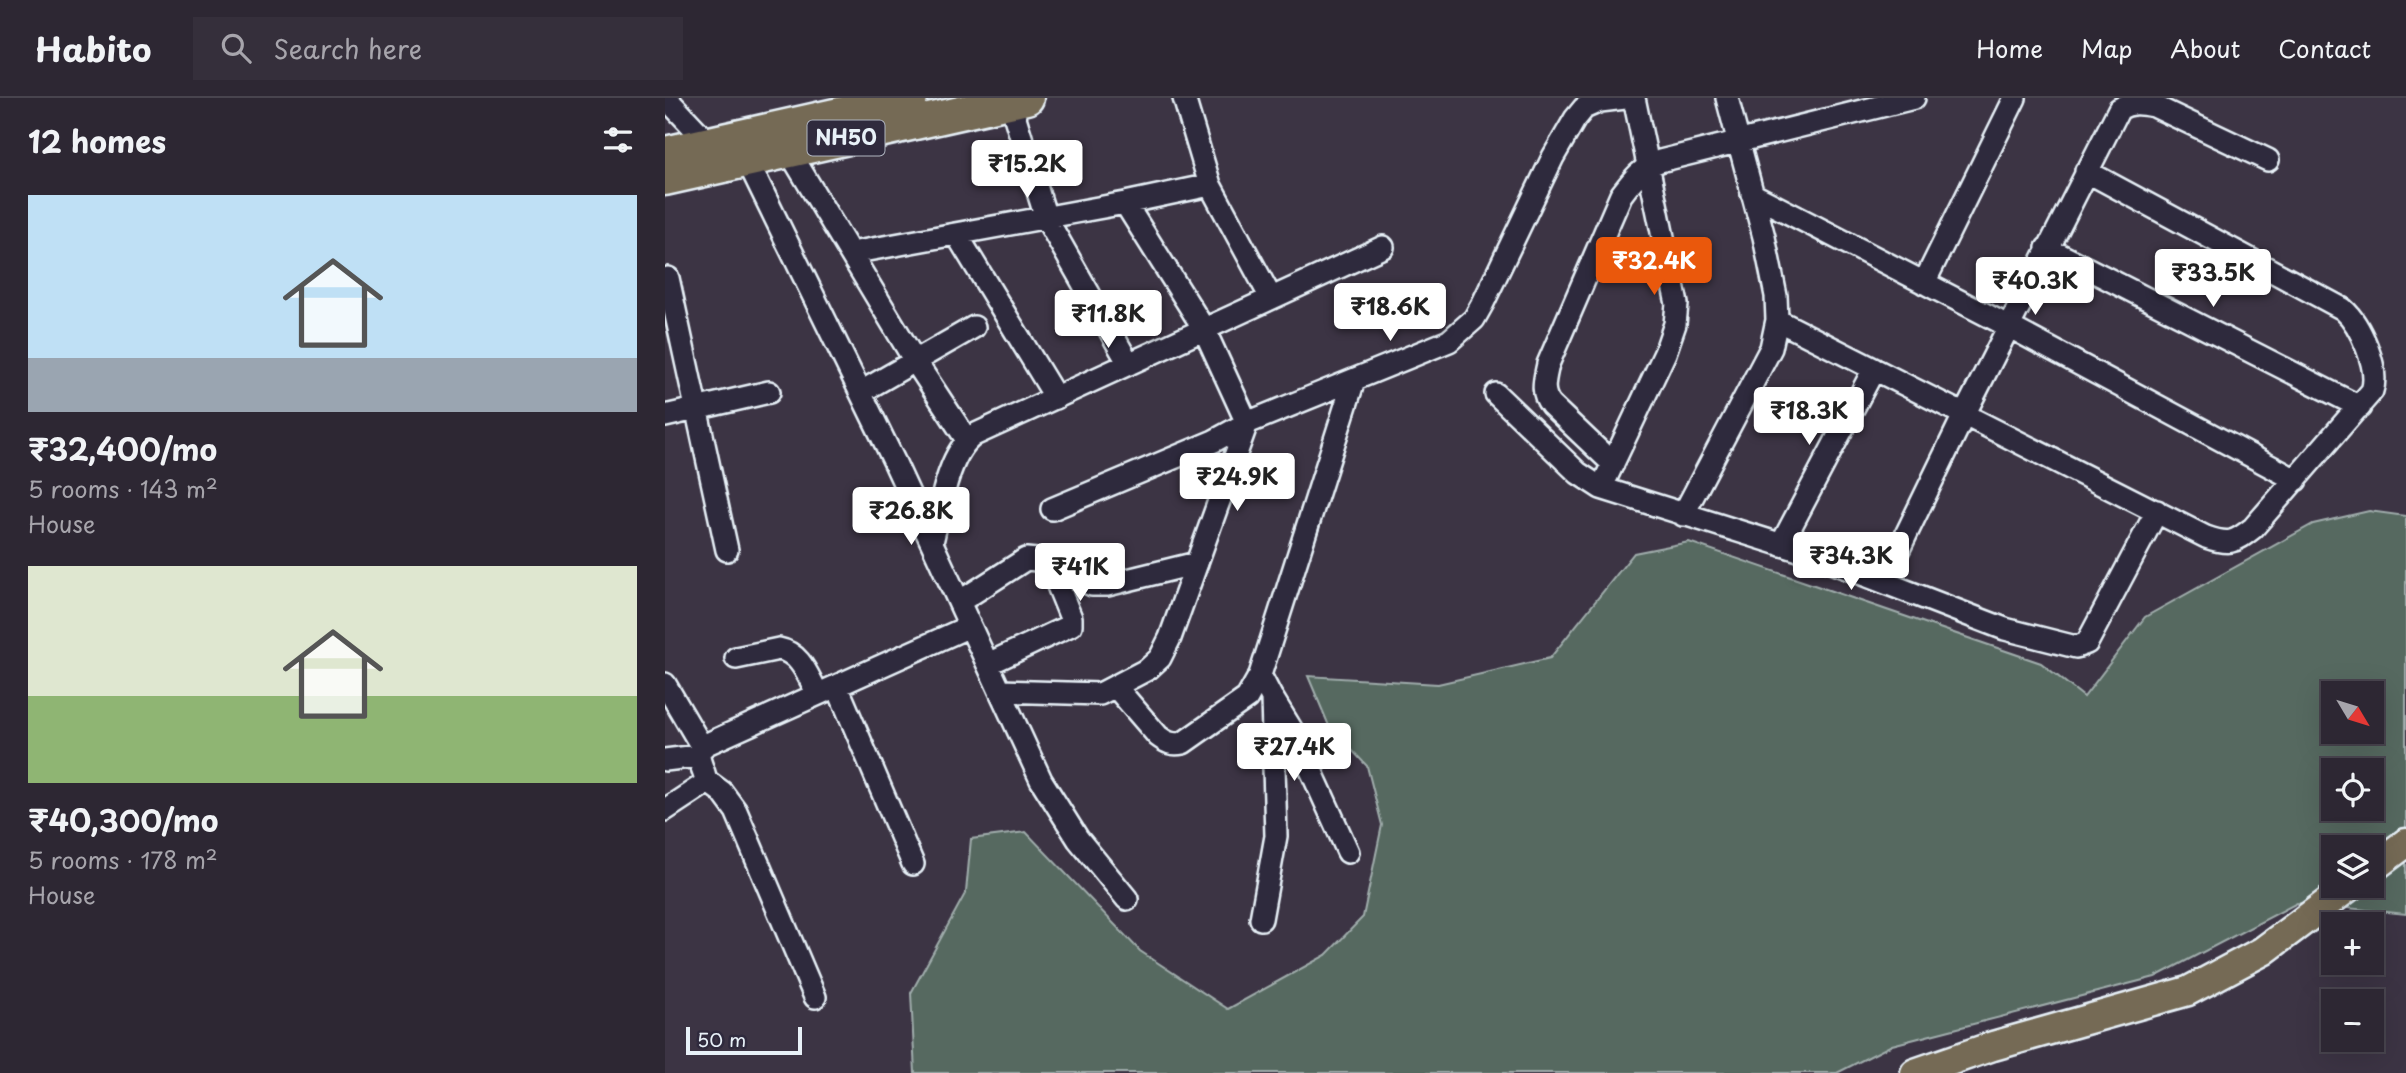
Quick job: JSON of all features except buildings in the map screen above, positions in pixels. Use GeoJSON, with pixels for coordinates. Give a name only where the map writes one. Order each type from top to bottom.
{"type":"FeatureCollection","features":[{"type":"Feature","properties":{"kind":"highway","name":"NH50"},"geometry":{"type":"LineString","coordinates":[[665,179],[728,156],[911,98]]}},
{"type":"Feature","properties":{"kind":"highway","name":"NH50"},"geometry":{"type":"LineString","coordinates":[[665,153],[728,156],[789,151],[1016,99]]}},
{"type":"Feature","properties":{"kind":"main road"},"geometry":{"type":"LineString","coordinates":[[2384,859],[2406,843]]}},
{"type":"Feature","properties":{"kind":"main road"},"geometry":{"type":"LineString","coordinates":[[1915,1073],[1993,1046],[2189,991],[2263,951],[2334,898]]}},
{"type":"Feature","properties":{"kind":"street"},"geometry":{"type":"LineString","coordinates":[[666,98],[728,156],[861,392],[1041,780],[1078,839],[1127,899]]}},
{"type":"Feature","properties":{"kind":"street"},"geometry":{"type":"LineString","coordinates":[[1184,98],[1210,185],[1271,298]]}},
{"type":"Feature","properties":{"kind":"street"},"geometry":{"type":"LineString","coordinates":[[1052,509],[1247,424],[1449,341],[1474,319],[1575,119],[1584,108],[1600,101],[1626,98]]}},
{"type":"Feature","properties":{"kind":"street"},"geometry":{"type":"LineString","coordinates":[[1601,488],[1665,353],[1675,324],[1677,304],[1634,98]]}},
{"type":"Feature","properties":{"kind":"street"},"geometry":{"type":"LineString","coordinates":[[1683,515],[1771,348],[1777,320],[1776,296],[1766,249],[1727,98]]}},
{"type":"Feature","properties":{"kind":"street"},"geometry":{"type":"LineString","coordinates":[[1613,464],[1551,405],[1544,393],[1544,383],[1548,364],[1621,195],[1635,175],[1647,166],[1914,98]]}},
{"type":"Feature","properties":{"kind":"street"},"geometry":{"type":"LineString","coordinates":[[1924,283],[2015,98]]}},
{"type":"Feature","properties":{"kind":"street"},"geometry":{"type":"LineString","coordinates":[[1016,99],[1046,218],[1129,364]]}},
{"type":"Feature","properties":{"kind":"street"},"geometry":{"type":"LineString","coordinates":[[1883,582],[2086,170],[2115,104],[2136,102],[2154,106],[2268,160]]}},
{"type":"Feature","properties":{"kind":"street"},"geometry":{"type":"LineString","coordinates":[[789,151],[915,361],[967,440]]}},
{"type":"Feature","properties":{"kind":"street"},"geometry":{"type":"LineString","coordinates":[[1777,320],[2206,537],[2223,542],[2237,541],[2253,528],[2372,391],[2376,377],[2359,328],[2354,318],[2343,309],[2086,170]]}},
{"type":"Feature","properties":{"kind":"street"},"geometry":{"type":"LineString","coordinates":[[851,253],[1210,185]]}},
{"type":"Feature","properties":{"kind":"street"},"geometry":{"type":"LineString","coordinates":[[1752,194],[2008,326],[2296,480]]}},
{"type":"Feature","properties":{"kind":"street"},"geometry":{"type":"LineString","coordinates":[[1000,691],[1100,694],[1148,669],[1160,658],[1247,424],[1204,329],[1125,203]]}},
{"type":"Feature","properties":{"kind":"street"},"geometry":{"type":"LineString","coordinates":[[957,235],[1056,397]]}},
{"type":"Feature","properties":{"kind":"street"},"geometry":{"type":"LineString","coordinates":[[932,541],[955,458],[967,440],[1383,247]]}},
{"type":"Feature","properties":{"kind":"street"},"geometry":{"type":"LineString","coordinates":[[2047,248],[2360,407]]}},
{"type":"Feature","properties":{"kind":"street"},"geometry":{"type":"LineString","coordinates":[[668,278],[727,550]]}},
{"type":"Feature","properties":{"kind":"street"},"geometry":{"type":"LineString","coordinates":[[861,392],[974,327]]}},
{"type":"Feature","properties":{"kind":"street"},"geometry":{"type":"LineString","coordinates":[[1781,545],[1874,369]]}},
{"type":"Feature","properties":{"kind":"street"},"geometry":{"type":"LineString","coordinates":[[1115,686],[1158,736],[1166,743],[1174,744],[1183,743],[1247,698],[1260,675],[1354,380]]}},
{"type":"Feature","properties":{"kind":"street"},"geometry":{"type":"LineString","coordinates":[[665,416],[769,393]]}},
{"type":"Feature","properties":{"kind":"street"},"geometry":{"type":"LineString","coordinates":[[1496,394],[1578,473],[1601,488],[1781,545],[2005,629],[2081,647],[2087,643],[2157,512]]}},
{"type":"Feature","properties":{"kind":"street"},"geometry":{"type":"LineString","coordinates":[[959,602],[1026,559],[1037,560],[1084,582],[1107,585],[1197,563]]}},
{"type":"Feature","properties":{"kind":"street"},"geometry":{"type":"LineString","coordinates":[[988,664],[1071,625],[1071,618],[1051,566]]}},
{"type":"Feature","properties":{"kind":"street"},"geometry":{"type":"LineString","coordinates":[[665,761],[700,752],[827,690],[970,626]]}},
{"type":"Feature","properties":{"kind":"street"},"geometry":{"type":"LineString","coordinates":[[736,658],[785,650],[793,654],[827,690],[913,864]]}},
{"type":"Feature","properties":{"kind":"street"},"geometry":{"type":"LineString","coordinates":[[1260,675],[1295,735],[1348,852]]}},
{"type":"Feature","properties":{"kind":"street"},"geometry":{"type":"LineString","coordinates":[[665,684],[700,752],[706,781],[722,792],[736,811],[815,997]]}},
{"type":"Feature","properties":{"kind":"street"},"geometry":{"type":"LineString","coordinates":[[1261,919],[1276,836],[1272,698]]}},
{"type":"Feature","properties":{"kind":"street"},"geometry":{"type":"LineString","coordinates":[[665,810],[706,781]]}},
{"type":"Feature","properties":{"kind":"green space"},"geometry":{"type":"Polygon","coordinates":[[[2369,511],[2406,516],[2406,914],[2297,903],[2155,977],[1892,1045],[1837,1073],[915,1073],[911,993],[966,892],[971,839],[1026,832],[1140,951],[1228,1009],[1326,955],[1363,917],[1382,825],[1367,766],[1329,726],[1308,676],[1438,684],[1550,658],[1634,553],[1689,542],[2041,663],[2084,697],[2145,617],[2313,524],[2369,511]]]}}]}
